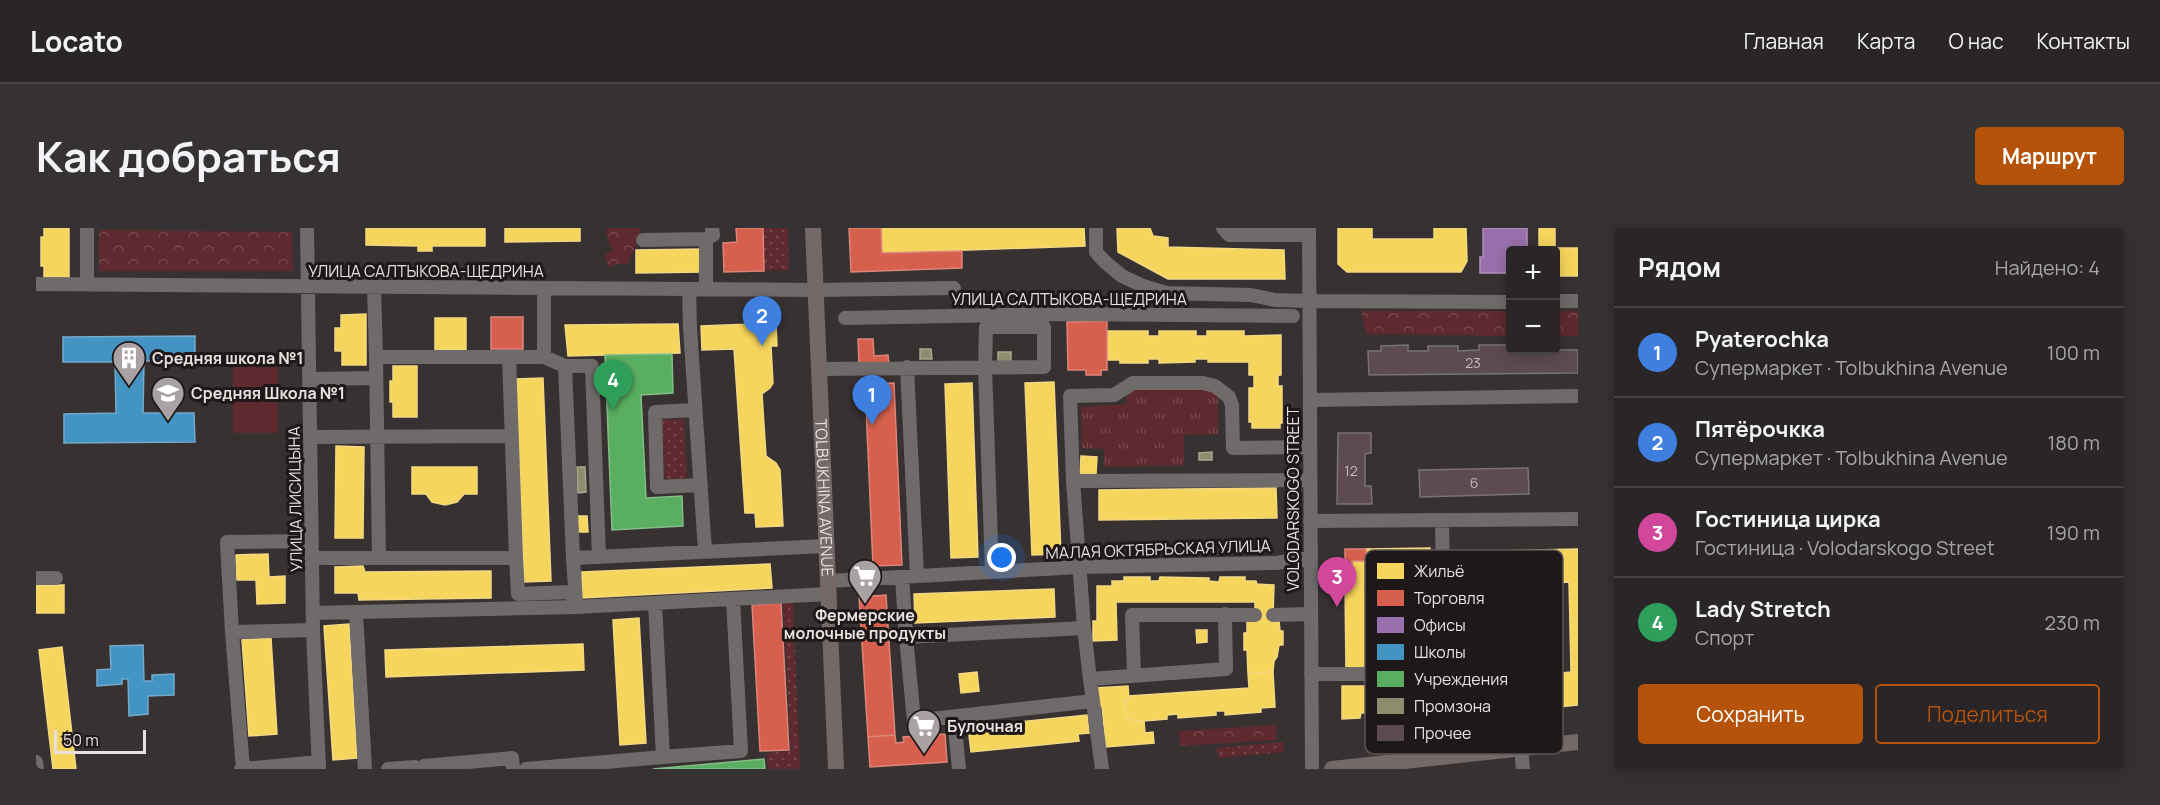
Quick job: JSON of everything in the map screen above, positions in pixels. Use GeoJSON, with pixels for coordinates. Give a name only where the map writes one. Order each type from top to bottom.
{"type":"FeatureCollection","features":[{"type":"Feature","properties":{"kind":"main road","name":"TOLBUKHINA AVENUE"},"geometry":{"type":"LineString","coordinates":[[813,228],[836,769]]}},
{"type":"Feature","properties":{"kind":"main road"},"geometry":{"type":"LineString","coordinates":[[1563,744],[1578,742]]}},
{"type":"Feature","properties":{"kind":"main road"},"geometry":{"type":"LineString","coordinates":[[1332,769],[1469,754]]}},
{"type":"Feature","properties":{"kind":"street"},"geometry":{"type":"LineString","coordinates":[[87,228],[87,284]]}},
{"type":"Feature","properties":{"kind":"street","name":"УЛИЦА ЛИСИЦЫНА"},"geometry":{"type":"LineString","coordinates":[[307,228],[313,630],[319,765]]}},
{"type":"Feature","properties":{"kind":"street"},"geometry":{"type":"LineString","coordinates":[[1096,228],[1096,252],[1101,257],[1122,276],[1166,293],[1251,295],[1275,300],[1309,301],[1506,302]]}},
{"type":"Feature","properties":{"kind":"street"},"geometry":{"type":"LineString","coordinates":[[1223,228],[1229,235],[1309,232]]}},
{"type":"Feature","properties":{"kind":"street","name":"VOLODARSKOGO STREET"},"geometry":{"type":"LineString","coordinates":[[1309,232],[1312,769]]}},
{"type":"Feature","properties":{"kind":"street"},"geometry":{"type":"LineString","coordinates":[[643,240],[709,234],[706,289]]}},
{"type":"Feature","properties":{"kind":"street","name":"УЛИЦА САЛТЫКОВА-ЩЕДРИНА"},"geometry":{"type":"LineString","coordinates":[[36,284],[815,290],[954,288]]}},
{"type":"Feature","properties":{"kind":"street"},"geometry":{"type":"LineString","coordinates":[[374,287],[379,558]]}},
{"type":"Feature","properties":{"kind":"street"},"geometry":{"type":"LineString","coordinates":[[544,288],[544,357]]}},
{"type":"Feature","properties":{"kind":"street"},"geometry":{"type":"LineString","coordinates":[[689,289],[705,551]]}},
{"type":"Feature","properties":{"kind":"street"},"geometry":{"type":"LineString","coordinates":[[1560,301],[1578,301]]}},
{"type":"Feature","properties":{"kind":"street","name":"УЛИЦА САЛТЫКОВА-ЩЕДРИНА"},"geometry":{"type":"LineString","coordinates":[[845,318],[1062,314],[1293,316]]}},
{"type":"Feature","properties":{"kind":"street"},"geometry":{"type":"LineString","coordinates":[[819,369],[985,368],[1044,367],[1044,327],[986,327],[985,368],[992,573]]}},
{"type":"Feature","properties":{"kind":"street"},"geometry":{"type":"LineString","coordinates":[[376,357],[544,357],[565,366],[592,366],[599,557]]}},
{"type":"Feature","properties":{"kind":"street"},"geometry":{"type":"LineString","coordinates":[[509,357],[518,594],[571,592],[576,607]]}},
{"type":"Feature","properties":{"kind":"street"},"geometry":{"type":"LineString","coordinates":[[565,366],[576,607]]}},
{"type":"Feature","properties":{"kind":"street"},"geometry":{"type":"LineString","coordinates":[[907,368],[917,576]]}},
{"type":"Feature","properties":{"kind":"street"},"geometry":{"type":"LineString","coordinates":[[309,379],[376,378]]}},
{"type":"Feature","properties":{"kind":"street"},"geometry":{"type":"LineString","coordinates":[[1102,769],[1084,628],[1073,481],[1070,396],[1114,395],[1132,383],[1203,383],[1223,390],[1233,405],[1233,448],[1310,447]]}},
{"type":"Feature","properties":{"kind":"street"},"geometry":{"type":"LineString","coordinates":[[1310,400],[1578,396]]}},
{"type":"Feature","properties":{"kind":"street"},"geometry":{"type":"LineString","coordinates":[[696,410],[654,412],[657,487],[701,485]]}},
{"type":"Feature","properties":{"kind":"street"},"geometry":{"type":"LineString","coordinates":[[310,437],[512,436]]}},
{"type":"Feature","properties":{"kind":"street"},"geometry":{"type":"LineString","coordinates":[[1073,481],[1310,480]]}},
{"type":"Feature","properties":{"kind":"street"},"geometry":{"type":"LineString","coordinates":[[1310,521],[1578,519]]}},
{"type":"Feature","properties":{"kind":"street"},"geometry":{"type":"LineString","coordinates":[[1442,520],[1443,550]]}},
{"type":"Feature","properties":{"kind":"street"},"geometry":{"type":"LineString","coordinates":[[312,541],[227,542],[242,769],[319,765]]}},
{"type":"Feature","properties":{"kind":"street"},"geometry":{"type":"LineString","coordinates":[[573,558],[826,546]]}},
{"type":"Feature","properties":{"kind":"street"},"geometry":{"type":"LineString","coordinates":[[312,558],[516,558]]}},
{"type":"Feature","properties":{"kind":"street","name":"МАЛАЯ ОКТЯБРЬСКАЯ УЛИЦА"},"geometry":{"type":"LineString","coordinates":[[313,613],[576,607],[733,599],[902,577],[1080,567],[1276,563],[1310,558]]}},
{"type":"Feature","properties":{"kind":"street"},"geometry":{"type":"LineString","coordinates":[[902,577],[914,721],[1093,701]]}},
{"type":"Feature","properties":{"kind":"street"},"geometry":{"type":"LineString","coordinates":[[36,578],[56,578]]}},
{"type":"Feature","properties":{"kind":"street"},"geometry":{"type":"LineString","coordinates":[[526,769],[741,751],[733,599]]}},
{"type":"Feature","properties":{"kind":"street"},"geometry":{"type":"LineString","coordinates":[[655,603],[663,757]]}},
{"type":"Feature","properties":{"kind":"street"},"geometry":{"type":"LineString","coordinates":[[356,613],[365,769]]}},
{"type":"Feature","properties":{"kind":"street"},"geometry":{"type":"LineString","coordinates":[[1090,679],[1226,669],[1225,614]]}},
{"type":"Feature","properties":{"kind":"street"},"geometry":{"type":"LineString","coordinates":[[1273,615],[1311,614]]}},
{"type":"Feature","properties":{"kind":"street"},"geometry":{"type":"LineString","coordinates":[[1134,675],[1132,615],[1255,615]]}},
{"type":"Feature","properties":{"kind":"street"},"geometry":{"type":"LineString","coordinates":[[906,637],[1084,628]]}},
{"type":"Feature","properties":{"kind":"street"},"geometry":{"type":"LineString","coordinates":[[232,632],[313,630]]}},
{"type":"Feature","properties":{"kind":"street"},"geometry":{"type":"LineString","coordinates":[[1311,674],[1365,674]]}},
{"type":"Feature","properties":{"kind":"street"},"geometry":{"type":"LineString","coordinates":[[954,718],[959,769]]}},
{"type":"Feature","properties":{"kind":"street"},"geometry":{"type":"LineString","coordinates":[[1417,754],[1417,760]]}},
{"type":"Feature","properties":{"kind":"street"},"geometry":{"type":"LineString","coordinates":[[1522,754],[1523,769]]}},
{"type":"Feature","properties":{"kind":"street"},"geometry":{"type":"LineString","coordinates":[[388,769],[512,758],[513,769]]}},
{"type":"Feature","properties":{"kind":"street"},"geometry":{"type":"LineString","coordinates":[[36,762],[37,769]]}},
{"type":"Feature","properties":{"kind":"green space"},"geometry":{"type":"Polygon","coordinates":[[[607,228],[640,228],[640,235],[628,264],[608,267],[605,254],[612,251],[606,233],[607,228]]]}},
{"type":"Feature","properties":{"kind":"green space"},"geometry":{"type":"Polygon","coordinates":[[[763,228],[788,228],[789,270],[764,271],[763,228]]]}},
{"type":"Feature","properties":{"kind":"green space"},"geometry":{"type":"Polygon","coordinates":[[[99,230],[292,232],[293,271],[99,271],[99,230]]]}},
{"type":"Feature","properties":{"kind":"green space"},"geometry":{"type":"Polygon","coordinates":[[[1361,311],[1506,311],[1506,336],[1366,334],[1361,311]]]}},
{"type":"Feature","properties":{"kind":"green space"},"geometry":{"type":"Polygon","coordinates":[[[1560,311],[1578,311],[1578,336],[1560,336],[1560,311]]]}},
{"type":"Feature","properties":{"kind":"green space"},"geometry":{"type":"Polygon","coordinates":[[[233,357],[278,357],[278,433],[233,433],[233,357]]]}},
{"type":"Feature","properties":{"kind":"green space"},"geometry":{"type":"Polygon","coordinates":[[[1128,387],[1218,388],[1218,434],[1184,435],[1184,465],[1104,467],[1104,449],[1082,448],[1081,407],[1126,404],[1128,387]]]}},
{"type":"Feature","properties":{"kind":"green space"},"geometry":{"type":"Polygon","coordinates":[[[684,419],[687,478],[665,479],[662,420],[684,419]]]}},
{"type":"Feature","properties":{"kind":"green space"},"geometry":{"type":"Polygon","coordinates":[[[783,600],[793,601],[800,769],[768,769],[767,753],[791,751],[783,600]]]}},
{"type":"Feature","properties":{"kind":"green space"},"geometry":{"type":"Polygon","coordinates":[[[1276,725],[1277,740],[1180,746],[1179,731],[1276,725]]]}},
{"type":"Feature","properties":{"kind":"green space"},"geometry":{"type":"Polygon","coordinates":[[[1283,742],[1284,752],[1219,758],[1216,748],[1283,742]]]}},
{"type":"Feature","properties":{"kind":"building: Жильё"},"geometry":{"type":"Polygon","coordinates":[[[44,228],[69,228],[69,277],[44,277],[44,266],[41,266],[41,237],[44,237],[44,228]]]}},
{"type":"Feature","properties":{"kind":"building: Жильё"},"geometry":{"type":"Polygon","coordinates":[[[366,228],[485,228],[485,246],[432,246],[432,251],[418,251],[418,246],[366,245],[366,228]]]}},
{"type":"Feature","properties":{"kind":"building: Жильё"},"geometry":{"type":"Polygon","coordinates":[[[505,228],[580,228],[580,241],[505,242],[505,228]]]}},
{"type":"Feature","properties":{"kind":"building: Жильё"},"geometry":{"type":"Polygon","coordinates":[[[881,228],[1084,228],[1085,246],[882,253],[881,228]]]}},
{"type":"Feature","properties":{"kind":"building: Жильё"},"geometry":{"type":"Polygon","coordinates":[[[1117,228],[1150,228],[1153,236],[1168,238],[1168,247],[1284,250],[1285,279],[1168,279],[1118,252],[1117,228]]]}},
{"type":"Feature","properties":{"kind":"building: Жильё"},"geometry":{"type":"Polygon","coordinates":[[[1338,228],[1372,228],[1372,239],[1434,239],[1434,228],[1466,228],[1467,261],[1461,272],[1347,272],[1338,264],[1338,228]]]}},
{"type":"Feature","properties":{"kind":"building: Жильё"},"geometry":{"type":"Polygon","coordinates":[[[1539,228],[1555,228],[1555,246],[1539,246],[1539,228]]]}},
{"type":"Feature","properties":{"kind":"building: Жильё"},"geometry":{"type":"Polygon","coordinates":[[[1560,248],[1578,248],[1578,276],[1560,276],[1560,248]]]}},
{"type":"Feature","properties":{"kind":"building: Жильё"},"geometry":{"type":"Polygon","coordinates":[[[703,249],[703,272],[636,273],[636,250],[703,249]]]}},
{"type":"Feature","properties":{"kind":"building: Жильё"},"geometry":{"type":"Polygon","coordinates":[[[366,314],[366,365],[342,365],[342,351],[335,351],[335,328],[341,328],[341,315],[366,314]]]}},
{"type":"Feature","properties":{"kind":"building: Жильё"},"geometry":{"type":"Polygon","coordinates":[[[435,318],[466,318],[466,350],[435,350],[435,318]]]}},
{"type":"Feature","properties":{"kind":"building: Жильё"},"geometry":{"type":"Polygon","coordinates":[[[776,323],[777,346],[771,346],[773,383],[762,394],[766,456],[776,463],[780,470],[783,526],[756,527],[755,513],[745,513],[734,349],[702,350],[701,326],[776,323]]]}},
{"type":"Feature","properties":{"kind":"building: Жильё"},"geometry":{"type":"Polygon","coordinates":[[[678,324],[680,353],[568,356],[565,325],[678,324]]]}},
{"type":"Feature","properties":{"kind":"building: Жильё"},"geometry":{"type":"Polygon","coordinates":[[[1107,331],[1148,331],[1148,336],[1159,336],[1159,331],[1196,331],[1196,336],[1207,336],[1207,331],[1244,331],[1244,336],[1281,335],[1281,375],[1278,375],[1278,386],[1282,386],[1280,428],[1252,428],[1252,422],[1249,422],[1249,388],[1254,388],[1254,375],[1249,375],[1249,362],[1208,362],[1208,359],[1195,359],[1195,362],[1159,363],[1159,359],[1148,359],[1148,363],[1120,363],[1120,360],[1107,360],[1107,331]]]}},
{"type":"Feature","properties":{"kind":"building: Жильё"},"geometry":{"type":"Polygon","coordinates":[[[393,366],[417,366],[417,417],[393,417],[390,381],[393,381],[393,366]]]}},
{"type":"Feature","properties":{"kind":"building: Жильё"},"geometry":{"type":"Polygon","coordinates":[[[543,378],[551,581],[524,582],[516,379],[543,378]]]}},
{"type":"Feature","properties":{"kind":"building: Жильё"},"geometry":{"type":"Polygon","coordinates":[[[1054,382],[1061,554],[1032,555],[1025,383],[1054,382]]]}},
{"type":"Feature","properties":{"kind":"building: Жильё"},"geometry":{"type":"Polygon","coordinates":[[[972,383],[978,557],[951,558],[945,384],[972,383]]]}},
{"type":"Feature","properties":{"kind":"building: Жильё"},"geometry":{"type":"Polygon","coordinates":[[[336,446],[364,447],[363,538],[335,538],[336,446]]]}},
{"type":"Feature","properties":{"kind":"building: Жильё"},"geometry":{"type":"Polygon","coordinates":[[[1081,456],[1097,457],[1096,474],[1080,474],[1081,456]]]}},
{"type":"Feature","properties":{"kind":"building: Жильё"},"geometry":{"type":"Polygon","coordinates":[[[412,467],[477,467],[477,494],[464,494],[457,502],[445,505],[432,502],[426,494],[412,494],[412,467]]]}},
{"type":"Feature","properties":{"kind":"building: Жильё"},"geometry":{"type":"Polygon","coordinates":[[[1276,488],[1277,518],[1099,520],[1099,490],[1276,488]]]}},
{"type":"Feature","properties":{"kind":"building: Жильё"},"geometry":{"type":"Polygon","coordinates":[[[578,516],[587,516],[588,532],[579,532],[578,516]]]}},
{"type":"Feature","properties":{"kind":"building: Жильё"},"geometry":{"type":"Polygon","coordinates":[[[1430,548],[1430,550],[1366,550],[1430,548]]]}},
{"type":"Feature","properties":{"kind":"building: Жильё"},"geometry":{"type":"Polygon","coordinates":[[[1578,549],[1578,705],[1563,707],[1563,673],[1571,672],[1569,582],[1563,582],[1563,550],[1537,550],[1578,549]]]}},
{"type":"Feature","properties":{"kind":"building: Жильё"},"geometry":{"type":"Polygon","coordinates":[[[268,554],[269,577],[285,576],[285,603],[257,604],[256,580],[237,580],[236,555],[268,554]]]}},
{"type":"Feature","properties":{"kind":"building: Жильё"},"geometry":{"type":"Polygon","coordinates":[[[1352,561],[1365,561],[1365,670],[1346,670],[1345,585],[1352,585],[1352,561]]]}},
{"type":"Feature","properties":{"kind":"building: Жильё"},"geometry":{"type":"Polygon","coordinates":[[[770,564],[772,588],[582,598],[582,572],[770,564]]]}},
{"type":"Feature","properties":{"kind":"building: Жильё"},"geometry":{"type":"Polygon","coordinates":[[[363,566],[365,572],[491,571],[491,598],[359,600],[358,593],[335,593],[335,567],[363,566]]]}},
{"type":"Feature","properties":{"kind":"building: Жильё"},"geometry":{"type":"Polygon","coordinates":[[[1124,577],[1150,577],[1150,581],[1159,581],[1160,577],[1209,578],[1209,581],[1219,582],[1220,577],[1245,577],[1245,581],[1274,585],[1273,616],[1255,616],[1255,602],[1116,602],[1117,640],[1093,641],[1093,621],[1097,621],[1097,586],[1112,586],[1112,581],[1124,581],[1124,577]]]}},
{"type":"Feature","properties":{"kind":"building: Жильё"},"geometry":{"type":"Polygon","coordinates":[[[36,585],[64,585],[64,613],[36,613],[36,585]]]}},
{"type":"Feature","properties":{"kind":"building: Жильё"},"geometry":{"type":"Polygon","coordinates":[[[1054,589],[1055,617],[915,623],[914,594],[1054,589]]]}},
{"type":"Feature","properties":{"kind":"building: Жильё"},"geometry":{"type":"Polygon","coordinates":[[[1247,616],[1271,616],[1279,620],[1280,631],[1283,631],[1283,645],[1279,645],[1273,672],[1248,673],[1247,650],[1244,650],[1247,616]]]}},
{"type":"Feature","properties":{"kind":"building: Жильё"},"geometry":{"type":"Polygon","coordinates":[[[639,618],[646,743],[620,745],[613,620],[639,618]]]}},
{"type":"Feature","properties":{"kind":"building: Жильё"},"geometry":{"type":"Polygon","coordinates":[[[349,624],[357,758],[333,760],[324,626],[349,624]]]}},
{"type":"Feature","properties":{"kind":"building: Жильё"},"geometry":{"type":"Polygon","coordinates":[[[1196,630],[1207,630],[1207,642],[1197,643],[1196,630]]]}},
{"type":"Feature","properties":{"kind":"building: Жильё"},"geometry":{"type":"Polygon","coordinates":[[[271,638],[277,734],[249,736],[242,640],[271,638]]]}},
{"type":"Feature","properties":{"kind":"building: Жильё"},"geometry":{"type":"Polygon","coordinates":[[[583,644],[584,670],[386,677],[385,650],[583,644]]]}},
{"type":"Feature","properties":{"kind":"building: Жильё"},"geometry":{"type":"Polygon","coordinates":[[[62,647],[76,769],[53,769],[39,650],[62,647]]]}},
{"type":"Feature","properties":{"kind":"building: Жильё"},"geometry":{"type":"Polygon","coordinates":[[[977,672],[979,691],[961,693],[959,674],[977,672]]]}},
{"type":"Feature","properties":{"kind":"building: Жильё"},"geometry":{"type":"Polygon","coordinates":[[[1273,672],[1275,707],[1261,708],[1261,712],[1225,715],[1225,711],[1216,711],[1216,715],[1178,718],[1178,714],[1167,715],[1167,719],[1132,722],[1132,719],[1126,720],[1124,700],[1129,700],[1129,696],[1249,688],[1248,673],[1273,672]]]}},
{"type":"Feature","properties":{"kind":"building: Жильё"},"geometry":{"type":"Polygon","coordinates":[[[1128,686],[1129,700],[1124,700],[1126,720],[1144,721],[1145,733],[1153,732],[1154,743],[1106,747],[1102,706],[1095,707],[1094,688],[1128,686]]]}},
{"type":"Feature","properties":{"kind":"building: Жильё"},"geometry":{"type":"Polygon","coordinates":[[[1342,686],[1365,686],[1365,713],[1361,713],[1360,718],[1342,719],[1342,686]]]}},
{"type":"Feature","properties":{"kind":"building: Жильё"},"geometry":{"type":"Polygon","coordinates":[[[1087,715],[1089,733],[1078,734],[1079,741],[971,752],[968,727],[1087,715]]]}},
{"type":"Feature","properties":{"kind":"building: Торговля"},"geometry":{"type":"Polygon","coordinates":[[[736,228],[763,228],[764,271],[724,272],[723,243],[737,242],[736,228]]]}},
{"type":"Feature","properties":{"kind":"building: Торговля"},"geometry":{"type":"Polygon","coordinates":[[[849,228],[881,228],[882,253],[962,251],[962,268],[851,272],[849,228]]]}},
{"type":"Feature","properties":{"kind":"building: Торговля"},"geometry":{"type":"Polygon","coordinates":[[[491,317],[523,317],[523,349],[491,349],[491,317]]]}},
{"type":"Feature","properties":{"kind":"building: Торговля"},"geometry":{"type":"Polygon","coordinates":[[[1107,321],[1107,370],[1101,370],[1101,375],[1086,375],[1086,370],[1068,370],[1067,322],[1107,321]]]}},
{"type":"Feature","properties":{"kind":"building: Торговля"},"geometry":{"type":"Polygon","coordinates":[[[858,339],[873,339],[874,356],[888,355],[889,365],[859,366],[858,339]]]}},
{"type":"Feature","properties":{"kind":"building: Торговля"},"geometry":{"type":"Polygon","coordinates":[[[894,383],[902,565],[873,566],[865,384],[894,383]]]}},
{"type":"Feature","properties":{"kind":"building: Торговля"},"geometry":{"type":"Polygon","coordinates":[[[1345,549],[1366,549],[1365,561],[1352,561],[1352,585],[1345,585],[1345,549]]]}},
{"type":"Feature","properties":{"kind":"building: Торговля"},"geometry":{"type":"Polygon","coordinates":[[[886,595],[895,735],[868,737],[859,597],[886,595]]]}},
{"type":"Feature","properties":{"kind":"building: Торговля"},"geometry":{"type":"Polygon","coordinates":[[[781,603],[789,750],[760,751],[752,605],[781,603]]]}},
{"type":"Feature","properties":{"kind":"building: Торговля"},"geometry":{"type":"Polygon","coordinates":[[[945,734],[947,762],[870,767],[868,737],[895,735],[896,743],[904,742],[903,737],[945,734]]]}},
{"type":"Feature","properties":{"kind":"building: Офисы"},"geometry":{"type":"Polygon","coordinates":[[[1483,228],[1527,228],[1527,246],[1506,246],[1506,273],[1480,273],[1480,257],[1483,257],[1483,228]]]}},
{"type":"Feature","properties":{"kind":"building: Школы","name":"Средняя школа №1"},"geometry":{"type":"Polygon","coordinates":[[[195,336],[195,360],[144,361],[143,413],[194,413],[195,442],[64,443],[64,414],[116,413],[115,362],[63,362],[63,337],[195,336]]]}},
{"type":"Feature","properties":{"kind":"building: Школы"},"geometry":{"type":"Polygon","coordinates":[[[143,645],[144,681],[152,681],[152,675],[174,674],[174,695],[148,696],[148,714],[129,716],[128,679],[122,679],[122,684],[97,686],[97,670],[111,669],[110,646],[143,645]]]}},
{"type":"Feature","properties":{"kind":"building: Учреждения"},"geometry":{"type":"Polygon","coordinates":[[[672,354],[673,393],[641,395],[646,498],[682,496],[683,526],[612,530],[605,355],[672,354]]]}},
{"type":"Feature","properties":{"kind":"building: Учреждения"},"geometry":{"type":"Polygon","coordinates":[[[764,759],[765,769],[653,769],[764,759]]]}},
{"type":"Feature","properties":{"kind":"building: Промзона"},"geometry":{"type":"Polygon","coordinates":[[[920,349],[931,349],[932,359],[920,359],[920,349]]]}},
{"type":"Feature","properties":{"kind":"building: Промзона"},"geometry":{"type":"Polygon","coordinates":[[[998,352],[1011,352],[1011,362],[998,362],[998,352]]]}},
{"type":"Feature","properties":{"kind":"building: Промзона"},"geometry":{"type":"Polygon","coordinates":[[[1212,452],[1212,460],[1199,460],[1199,453],[1212,452]]]}},
{"type":"Feature","properties":{"kind":"building: Промзона"},"geometry":{"type":"Polygon","coordinates":[[[577,467],[585,467],[586,492],[578,493],[577,467]]]}},
{"type":"Feature","properties":{"kind":"building: Прочее"},"geometry":{"type":"Polygon","coordinates":[[[1408,345],[1408,351],[1428,351],[1428,346],[1458,346],[1458,351],[1479,350],[1479,345],[1506,345],[1506,354],[1560,354],[1560,350],[1578,350],[1578,373],[1369,375],[1368,351],[1381,351],[1381,346],[1408,345]]]}},
{"type":"Feature","properties":{"kind":"building: Прочее"},"geometry":{"type":"Polygon","coordinates":[[[1338,433],[1371,433],[1371,453],[1365,454],[1365,486],[1371,486],[1372,504],[1337,504],[1338,433]]]}},
{"type":"Feature","properties":{"kind":"building: Прочее"},"geometry":{"type":"Polygon","coordinates":[[[1528,468],[1529,494],[1420,497],[1419,470],[1528,468]]]}},
{"type":"Feature","properties":{"kind":"place","name":"Пятёрочкка"},"geometry":{"type":"Point","coordinates":[762,346]}},
{"type":"Feature","properties":{"kind":"place","name":"Средняя школа №1"},"geometry":{"type":"Point","coordinates":[129,387]}},
{"type":"Feature","properties":{"kind":"place","name":"Lady Stretch"},"geometry":{"type":"Point","coordinates":[613,410]}},
{"type":"Feature","properties":{"kind":"place","name":"Средняя Школа №1"},"geometry":{"type":"Point","coordinates":[168,422]}},
{"type":"Feature","properties":{"kind":"place","name":"Pyaterochka"},"geometry":{"type":"Point","coordinates":[872,425]}},
{"type":"Feature","properties":{"kind":"place","name":"Фермерские молочные продукты"},"geometry":{"type":"Point","coordinates":[865,605]}},
{"type":"Feature","properties":{"kind":"place","name":"Гостиница цирка"},"geometry":{"type":"Point","coordinates":[1337,607]}},
{"type":"Feature","properties":{"kind":"place","name":"Булочная"},"geometry":{"type":"Point","coordinates":[924,755]}}]}
